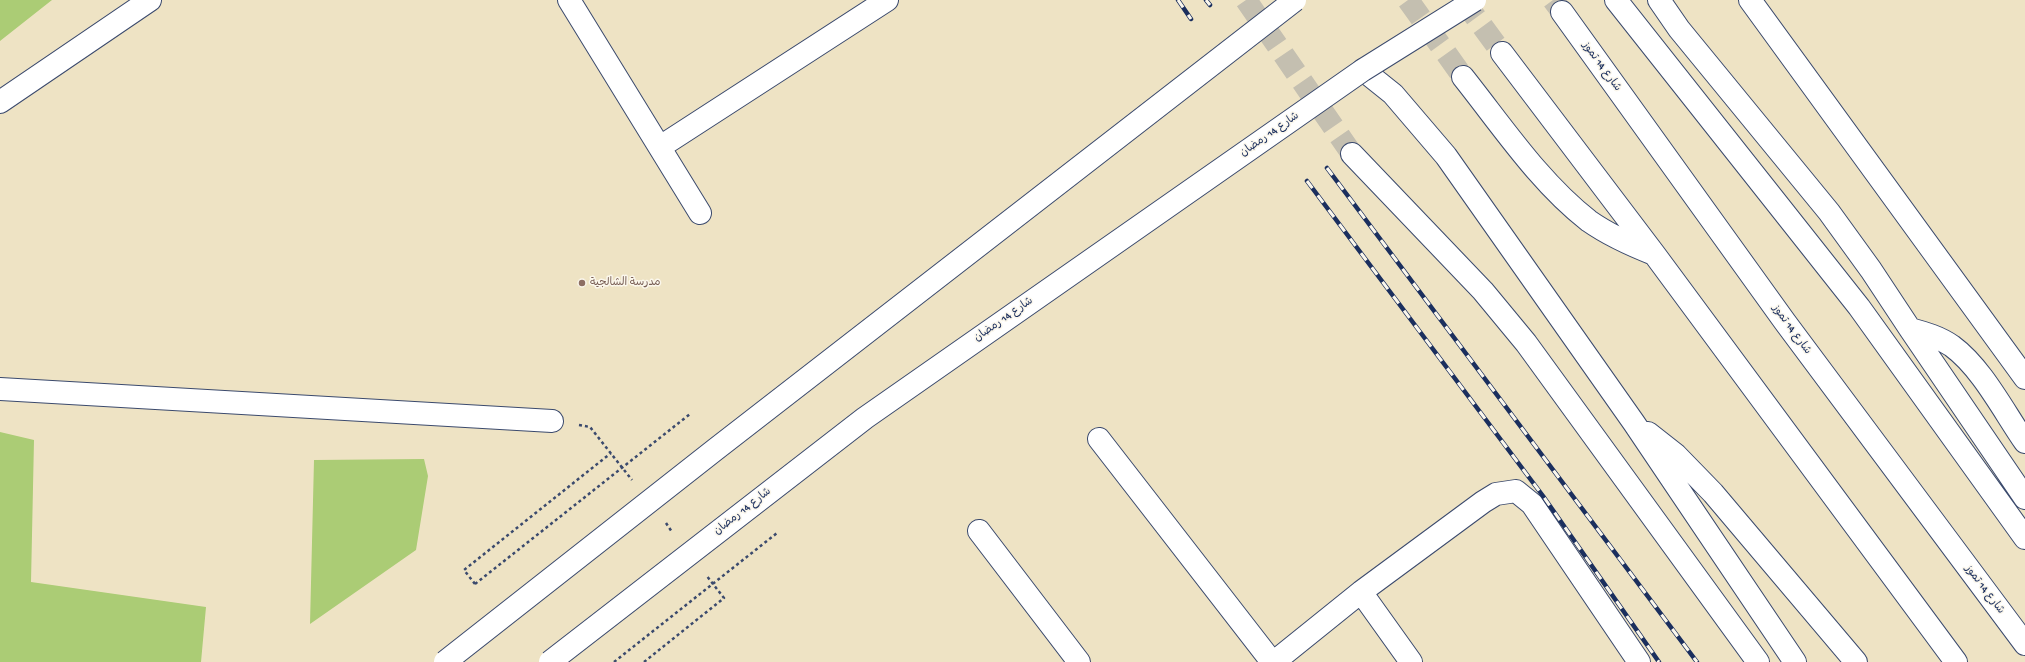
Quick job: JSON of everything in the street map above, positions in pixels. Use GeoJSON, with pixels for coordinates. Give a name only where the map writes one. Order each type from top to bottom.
{"type":"FeatureCollection","features":[{"type":"Feature","properties":{"kind":"main road"},"geometry":{"type":"LineString","coordinates":[[0,102],[150,0]]}},
{"type":"Feature","properties":{"kind":"main road"},"geometry":{"type":"LineString","coordinates":[[569,0],[700,213]]}},
{"type":"Feature","properties":{"kind":"main road"},"geometry":{"type":"LineString","coordinates":[[660,147],[887,0]]}},
{"type":"Feature","properties":{"kind":"main road"},"geometry":{"type":"LineString","coordinates":[[445,662],[716,449],[1295,0]]}},
{"type":"Feature","properties":{"kind":"main road","name":"شارع 14 رمضان"},"geometry":{"type":"LineString","coordinates":[[550,662],[864,418],[1363,70],[1475,0]]}},
{"type":"Feature","properties":{"kind":"main road"},"geometry":{"type":"LineString","coordinates":[[1616,0],[1859,307],[2025,538]]}},
{"type":"Feature","properties":{"kind":"main road"},"geometry":{"type":"LineString","coordinates":[[1659,0],[1679,29],[1829,212],[1871,270],[2025,498]]}},
{"type":"Feature","properties":{"kind":"main road"},"geometry":{"type":"LineString","coordinates":[[1750,0],[2025,378]]}},
{"type":"Feature","properties":{"kind":"main road","name":"شارع 14 تموز"},"geometry":{"type":"LineString","coordinates":[[1562,12],[1786,322],[2025,644]]}},
{"type":"Feature","properties":{"kind":"main road"},"geometry":{"type":"LineString","coordinates":[[1502,53],[1656,255],[1956,662]]}},
{"type":"Feature","properties":{"kind":"main road"},"geometry":{"type":"LineString","coordinates":[[1363,70],[1393,94],[1446,156],[1634,423],[1795,662]]}},
{"type":"Feature","properties":{"kind":"main road"},"geometry":{"type":"LineString","coordinates":[[1463,77],[1537,170],[1562,198],[1590,221],[1615,237],[1656,255]]}},
{"type":"Feature","properties":{"kind":"main road"},"geometry":{"type":"LineString","coordinates":[[1352,154],[1483,291],[1521,337],[1758,662]]}},
{"type":"Feature","properties":{"kind":"main road"},"geometry":{"type":"LineString","coordinates":[[1910,329],[1932,335],[1952,346],[1966,358],[2025,442]]}},
{"type":"Feature","properties":{"kind":"main road"},"geometry":{"type":"LineString","coordinates":[[0,389],[552,421]]}},
{"type":"Feature","properties":{"kind":"main road"},"geometry":{"type":"LineString","coordinates":[[1634,423],[1676,455],[1713,493],[1851,656]]}},
{"type":"Feature","properties":{"kind":"main road"},"geometry":{"type":"LineString","coordinates":[[1099,439],[1273,662],[1361,592],[1496,494],[1516,491],[1532,504],[1639,662]]}},
{"type":"Feature","properties":{"kind":"main road"},"geometry":{"type":"LineString","coordinates":[[979,531],[1079,662]]}},
{"type":"Feature","properties":{"kind":"main road"},"geometry":{"type":"LineString","coordinates":[[1361,592],[1411,662]]}},
{"type":"Feature","properties":{"kind":"path"},"geometry":{"type":"LineString","coordinates":[[611,453],[464,570],[475,584],[690,414]]}},
{"type":"Feature","properties":{"kind":"path"},"geometry":{"type":"LineString","coordinates":[[614,662],[777,532]]}},
{"type":"Feature","properties":{"kind":"path"},"geometry":{"type":"LineString","coordinates":[[644,662],[724,598]]}},
{"type":"Feature","properties":{"kind":"green space"},"geometry":{"type":"Polygon","coordinates":[[[0,0],[52,0],[0,41],[0,0]]]}},
{"type":"Feature","properties":{"kind":"green space"},"geometry":{"type":"Polygon","coordinates":[[[0,432],[34,440],[31,582],[206,607],[201,662],[0,662],[0,432]]]}},
{"type":"Feature","properties":{"kind":"green space"},"geometry":{"type":"Polygon","coordinates":[[[424,459],[428,476],[416,550],[310,624],[314,460],[424,459]]]}},
{"type":"Feature","properties":{"kind":"tunnel"},"geometry":{"type":"LineString","coordinates":[[1246,0],[1352,154]]}},
{"type":"Feature","properties":{"kind":"tunnel"},"geometry":{"type":"LineString","coordinates":[[1408,0],[1463,77]]}},
{"type":"Feature","properties":{"kind":"tunnel"},"geometry":{"type":"LineString","coordinates":[[1463,0],[1502,53]]}},
{"type":"Feature","properties":{"kind":"tunnel"},"geometry":{"type":"LineString","coordinates":[[1553,0],[1562,12]]}},
{"type":"Feature","properties":{"kind":"railway"},"geometry":{"type":"LineString","coordinates":[[1178,0],[1191,19]]}},
{"type":"Feature","properties":{"kind":"railway"},"geometry":{"type":"LineString","coordinates":[[1206,0],[1210,5]]}},
{"type":"Feature","properties":{"kind":"railway"},"geometry":{"type":"LineString","coordinates":[[1327,168],[1697,662]]}},
{"type":"Feature","properties":{"kind":"railway"},"geometry":{"type":"LineString","coordinates":[[1307,181],[1543,496],[1659,662]]}},
{"type":"Feature","properties":{"kind":"place","name":"مدرسة الشالجية"},"geometry":{"type":"Point","coordinates":[582,283]}}]}
